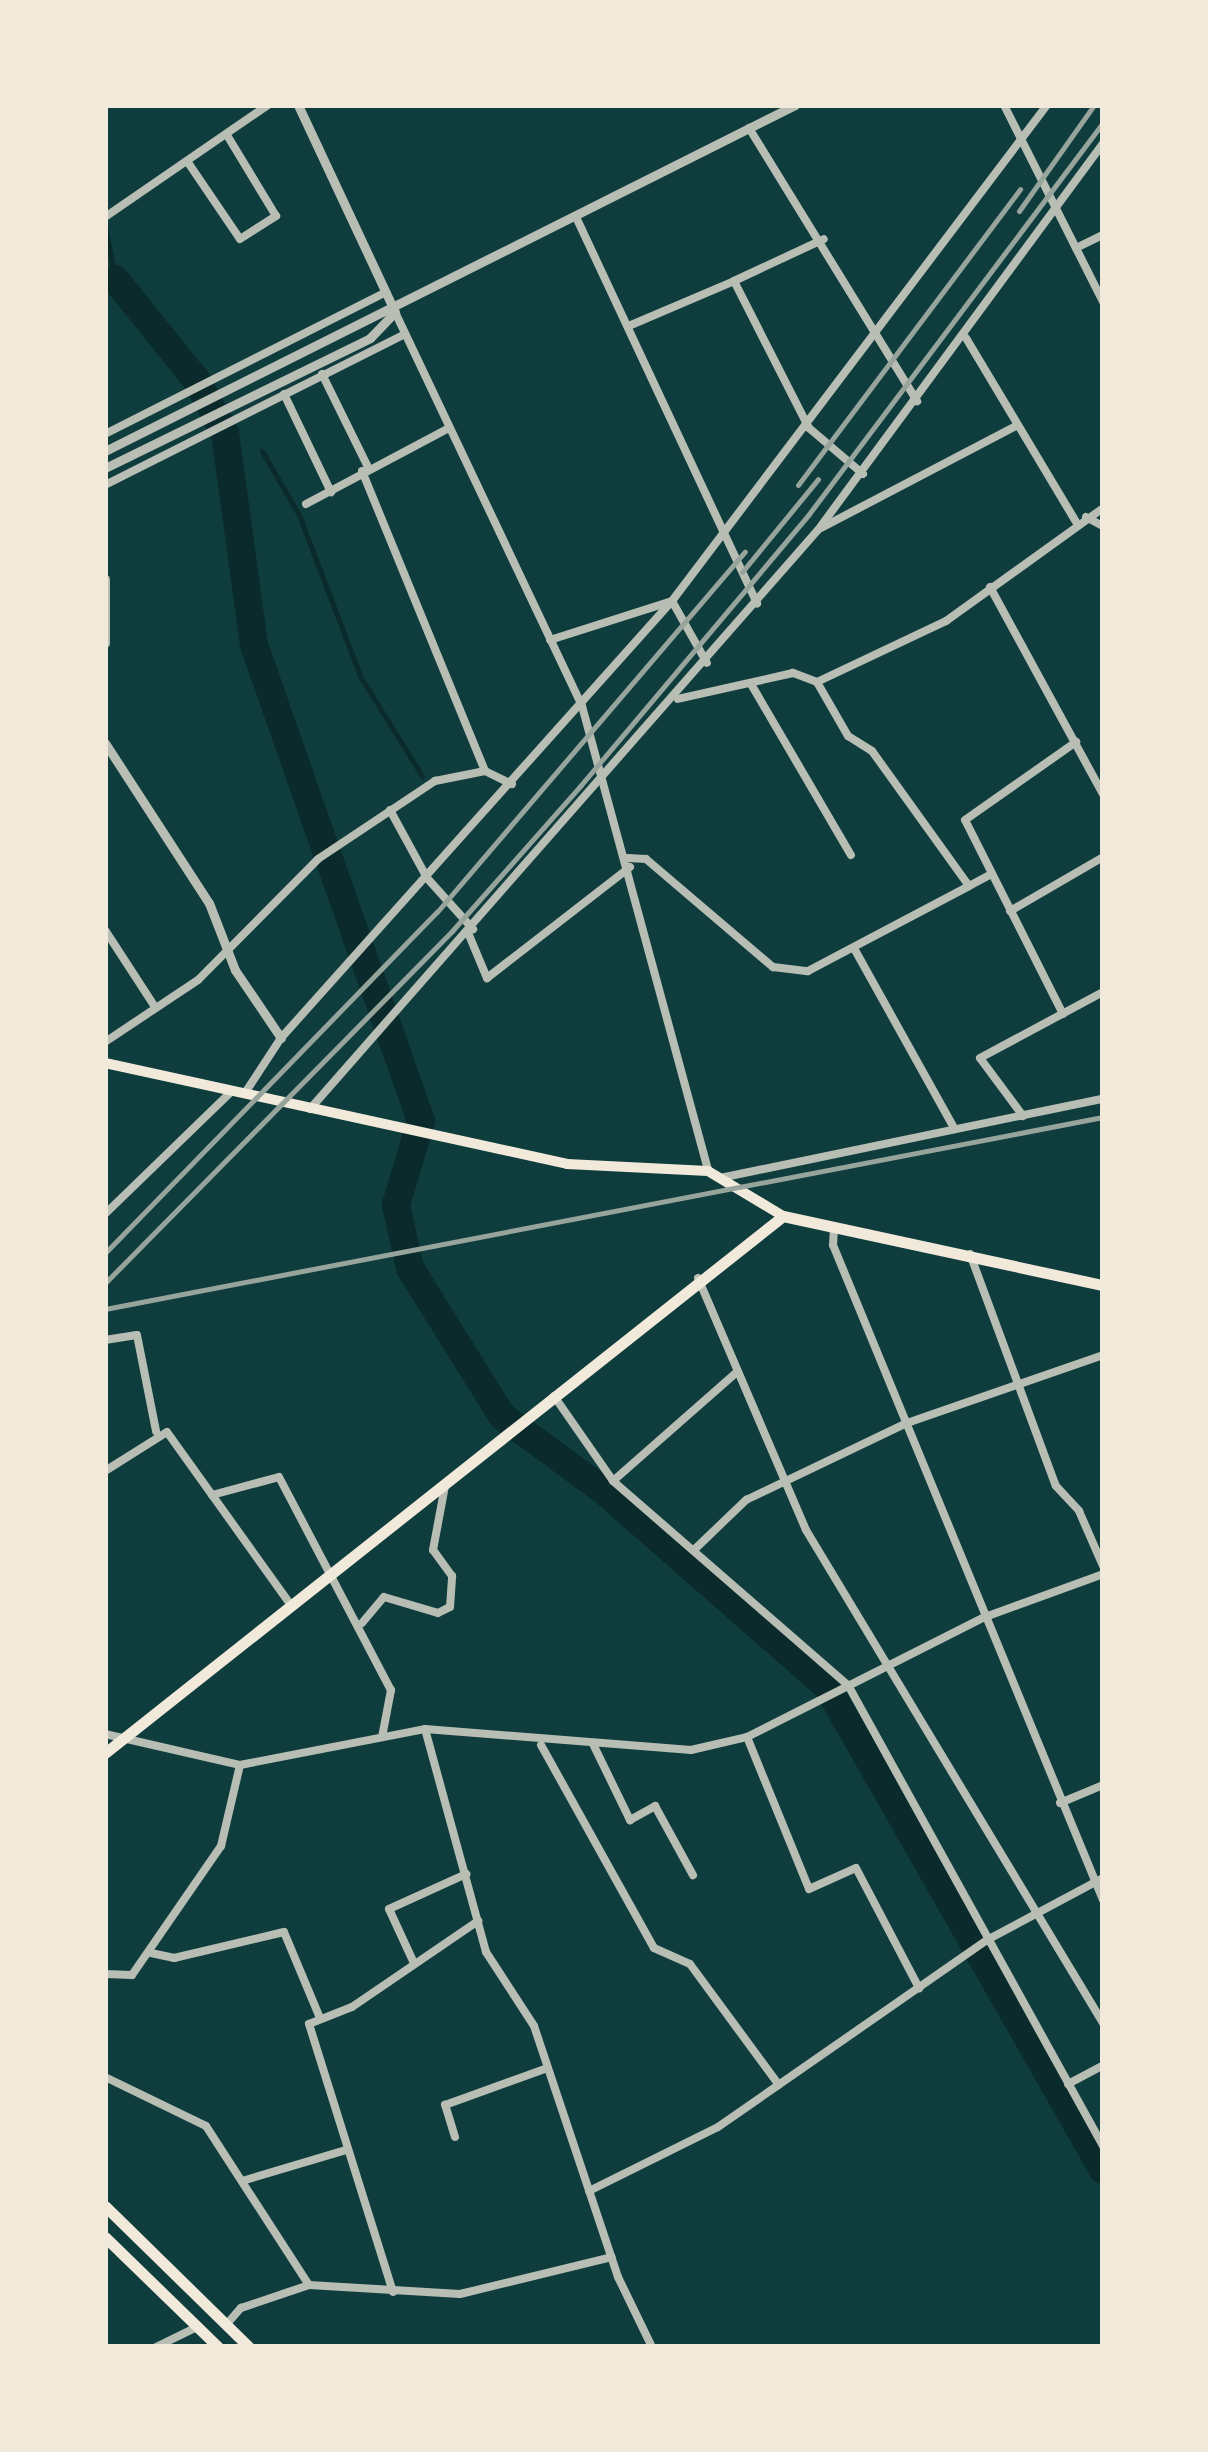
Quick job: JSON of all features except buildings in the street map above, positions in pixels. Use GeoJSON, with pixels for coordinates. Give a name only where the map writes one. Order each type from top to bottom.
{"type":"FeatureCollection","features":[{"type":"Feature","properties":{"kind":"main road"},"geometry":{"type":"LineString","coordinates":[[105,1064],[590,1168],[708,1171],[783,1216],[1103,1284]]}},
{"type":"Feature","properties":{"kind":"main road"},"geometry":{"type":"LineString","coordinates":[[105,1753],[698,1278],[783,1216]]}},
{"type":"Feature","properties":{"kind":"main road"},"geometry":{"type":"LineString","coordinates":[[105,2206],[248,2347]]}},
{"type":"Feature","properties":{"kind":"main road"},"geometry":{"type":"LineString","coordinates":[[105,2238],[218,2347]]}},
{"type":"Feature","properties":{"kind":"street"},"geometry":{"type":"LineString","coordinates":[[105,217],[268,105]]}},
{"type":"Feature","properties":{"kind":"street"},"geometry":{"type":"LineString","coordinates":[[298,105],[582,706],[608,778],[708,1171]]}},
{"type":"Feature","properties":{"kind":"street"},"geometry":{"type":"LineString","coordinates":[[105,451],[395,312],[794,105]]}},
{"type":"Feature","properties":{"kind":"street"},"geometry":{"type":"LineString","coordinates":[[1004,105],[1103,302]]}},
{"type":"Feature","properties":{"kind":"street"},"geometry":{"type":"LineString","coordinates":[[105,1214],[239,1092],[281,1038],[672,601],[809,428],[1047,105]]}},
{"type":"Feature","properties":{"kind":"street"},"geometry":{"type":"LineString","coordinates":[[749,128],[784,194],[824,239],[876,338],[918,401]]}},
{"type":"Feature","properties":{"kind":"street"},"geometry":{"type":"LineString","coordinates":[[186,160],[240,239],[276,216],[226,135]]}},
{"type":"Feature","properties":{"kind":"street"},"geometry":{"type":"LineString","coordinates":[[310,1109],[608,778],[818,530],[966,338],[1103,143]]}},
{"type":"Feature","properties":{"kind":"street"},"geometry":{"type":"LineString","coordinates":[[576,217],[632,325],[757,604]]}},
{"type":"Feature","properties":{"kind":"street"},"geometry":{"type":"LineString","coordinates":[[1076,248],[1103,235]]}},
{"type":"Feature","properties":{"kind":"street"},"geometry":{"type":"LineString","coordinates":[[632,325],[824,239]]}},
{"type":"Feature","properties":{"kind":"street"},"geometry":{"type":"LineString","coordinates":[[734,281],[809,428],[863,474]]}},
{"type":"Feature","properties":{"kind":"street"},"geometry":{"type":"LineString","coordinates":[[105,434],[386,292]]}},
{"type":"Feature","properties":{"kind":"street"},"geometry":{"type":"LineString","coordinates":[[105,468],[370,338],[395,312]]}},
{"type":"Feature","properties":{"kind":"street"},"geometry":{"type":"LineString","coordinates":[[105,485],[405,334]]}},
{"type":"Feature","properties":{"kind":"street"},"geometry":{"type":"LineString","coordinates":[[966,338],[1076,522]]}},
{"type":"Feature","properties":{"kind":"street"},"geometry":{"type":"LineString","coordinates":[[322,374],[365,469],[485,772]]}},
{"type":"Feature","properties":{"kind":"street"},"geometry":{"type":"LineString","coordinates":[[284,394],[330,492]]}},
{"type":"Feature","properties":{"kind":"street"},"geometry":{"type":"LineString","coordinates":[[818,530],[1016,426]]}},
{"type":"Feature","properties":{"kind":"street"},"geometry":{"type":"LineString","coordinates":[[306,504],[365,469],[450,428]]}},
{"type":"Feature","properties":{"kind":"street"},"geometry":{"type":"LineString","coordinates":[[817,682],[946,621],[1076,522],[1103,508]]}},
{"type":"Feature","properties":{"kind":"street"},"geometry":{"type":"LineString","coordinates":[[1086,517],[1103,526]]}},
{"type":"Feature","properties":{"kind":"street"},"geometry":{"type":"LineString","coordinates":[[105,579],[105,643]]}},
{"type":"Feature","properties":{"kind":"street"},"geometry":{"type":"LineString","coordinates":[[990,586],[1103,794]]}},
{"type":"Feature","properties":{"kind":"street"},"geometry":{"type":"LineString","coordinates":[[550,640],[672,601]]}},
{"type":"Feature","properties":{"kind":"street"},"geometry":{"type":"LineString","coordinates":[[672,601],[707,663]]}},
{"type":"Feature","properties":{"kind":"street"},"geometry":{"type":"LineString","coordinates":[[676,699],[793,673],[817,682],[848,736],[872,751],[969,886]]}},
{"type":"Feature","properties":{"kind":"street"},"geometry":{"type":"LineString","coordinates":[[751,684],[851,855]]}},
{"type":"Feature","properties":{"kind":"street"},"geometry":{"type":"LineString","coordinates":[[1062,1014],[965,820],[1076,742]]}},
{"type":"Feature","properties":{"kind":"street"},"geometry":{"type":"LineString","coordinates":[[105,743],[210,902],[227,953],[281,1038]]}},
{"type":"Feature","properties":{"kind":"street"},"geometry":{"type":"LineString","coordinates":[[1090,768],[1103,762]]}},
{"type":"Feature","properties":{"kind":"street"},"geometry":{"type":"LineString","coordinates":[[105,1042],[227,953],[318,859],[435,781],[485,772],[512,784]]}},
{"type":"Feature","properties":{"kind":"street"},"geometry":{"type":"LineString","coordinates":[[390,810],[427,878],[471,932],[488,978],[629,862],[646,859],[773,967],[808,971],[992,874]]}},
{"type":"Feature","properties":{"kind":"street"},"geometry":{"type":"LineString","coordinates":[[1010,911],[1103,857]]}},
{"type":"Feature","properties":{"kind":"street"},"geometry":{"type":"LineString","coordinates":[[105,930],[156,1007]]}},
{"type":"Feature","properties":{"kind":"street"},"geometry":{"type":"LineString","coordinates":[[854,950],[954,1128]]}},
{"type":"Feature","properties":{"kind":"street"},"geometry":{"type":"LineString","coordinates":[[1022,1116],[980,1058],[1103,992]]}},
{"type":"Feature","properties":{"kind":"street"},"geometry":{"type":"LineString","coordinates":[[720,1178],[1103,1099]]}},
{"type":"Feature","properties":{"kind":"street"},"geometry":{"type":"LineString","coordinates":[[834,1226],[834,1245],[1103,1900]]}},
{"type":"Feature","properties":{"kind":"street"},"geometry":{"type":"LineString","coordinates":[[970,1254],[1056,1486],[1079,1512],[1103,1566]]}},
{"type":"Feature","properties":{"kind":"street"},"geometry":{"type":"LineString","coordinates":[[698,1278],[782,1483],[1103,2023]]}},
{"type":"Feature","properties":{"kind":"street"},"geometry":{"type":"LineString","coordinates":[[105,1340],[138,1334],[156,1430]]}},
{"type":"Feature","properties":{"kind":"street"},"geometry":{"type":"LineString","coordinates":[[695,1549],[746,1500],[907,1423],[1103,1355]]}},
{"type":"Feature","properties":{"kind":"street"},"geometry":{"type":"LineString","coordinates":[[613,1481],[735,1374]]}},
{"type":"Feature","properties":{"kind":"street"},"geometry":{"type":"LineString","coordinates":[[554,1396],[613,1481],[695,1549],[846,1687],[985,1943],[1103,2146]]}},
{"type":"Feature","properties":{"kind":"street"},"geometry":{"type":"LineString","coordinates":[[105,1471],[156,1430],[167,1432],[290,1604]]}},
{"type":"Feature","properties":{"kind":"street"},"geometry":{"type":"LineString","coordinates":[[212,1495],[279,1477],[330,1573],[362,1623],[391,1690],[382,1737]]}},
{"type":"Feature","properties":{"kind":"street"},"geometry":{"type":"LineString","coordinates":[[362,1623],[384,1598],[450,1607],[452,1576],[433,1550],[446,1482]]}},
{"type":"Feature","properties":{"kind":"street"},"geometry":{"type":"LineString","coordinates":[[105,1734],[240,1765],[426,1729],[541,1745],[691,1750],[747,1737],[985,1617],[1103,1574]]}},
{"type":"Feature","properties":{"kind":"street"},"geometry":{"type":"LineString","coordinates":[[426,1729],[478,1921],[548,2068],[612,2257],[652,2347]]}},
{"type":"Feature","properties":{"kind":"street"},"geometry":{"type":"LineString","coordinates":[[747,1737],[809,1889],[856,1868],[919,1988]]}},
{"type":"Feature","properties":{"kind":"street"},"geometry":{"type":"LineString","coordinates":[[593,1744],[630,1820],[655,1806],[694,1875]]}},
{"type":"Feature","properties":{"kind":"street"},"geometry":{"type":"LineString","coordinates":[[541,1745],[654,1948],[690,1964],[779,2085]]}},
{"type":"Feature","properties":{"kind":"street"},"geometry":{"type":"LineString","coordinates":[[105,1974],[132,1975],[222,1846],[240,1765]]}},
{"type":"Feature","properties":{"kind":"street"},"geometry":{"type":"LineString","coordinates":[[1060,1803],[1103,1786]]}},
{"type":"Feature","properties":{"kind":"street"},"geometry":{"type":"LineString","coordinates":[[413,1961],[390,1909],[466,1874]]}},
{"type":"Feature","properties":{"kind":"street"},"geometry":{"type":"LineString","coordinates":[[590,2191],[705,2135],[985,1943],[1103,1878]]}},
{"type":"Feature","properties":{"kind":"street"},"geometry":{"type":"LineString","coordinates":[[393,2292],[309,2024],[352,2007],[413,1961],[478,1921]]}},
{"type":"Feature","properties":{"kind":"street"},"geometry":{"type":"LineString","coordinates":[[151,1953],[174,1958],[284,1932],[320,2018]]}},
{"type":"Feature","properties":{"kind":"street"},"geometry":{"type":"LineString","coordinates":[[1068,2084],[1103,2065]]}},
{"type":"Feature","properties":{"kind":"street"},"geometry":{"type":"LineString","coordinates":[[455,2136],[445,2105],[548,2068]]}},
{"type":"Feature","properties":{"kind":"street"},"geometry":{"type":"LineString","coordinates":[[105,2077],[206,2126],[309,2285]]}},
{"type":"Feature","properties":{"kind":"street"},"geometry":{"type":"LineString","coordinates":[[242,2181],[346,2150]]}},
{"type":"Feature","properties":{"kind":"street"},"geometry":{"type":"LineString","coordinates":[[226,2325],[242,2308],[309,2285],[460,2294],[612,2257]]}},
{"type":"Feature","properties":{"kind":"street"},"geometry":{"type":"LineString","coordinates":[[156,2347],[197,2326]]}},
{"type":"Feature","properties":{"kind":"waterway"},"geometry":{"type":"LineString","coordinates":[[105,226],[115,279]]}},
{"type":"Feature","properties":{"kind":"waterway"},"geometry":{"type":"LineString","coordinates":[[115,279],[197,381],[225,433],[254,645],[421,1121],[396,1205],[410,1268],[502,1416],[604,1491],[827,1686],[1103,2170]]}},
{"type":"Feature","properties":{"kind":"waterway"},"geometry":{"type":"LineString","coordinates":[[262,451],[299,515],[360,676],[422,776]]}},
{"type":"Feature","properties":{"kind":"railway"},"geometry":{"type":"LineString","coordinates":[[1019,211],[1094,105]]}},
{"type":"Feature","properties":{"kind":"railway"},"geometry":{"type":"LineString","coordinates":[[105,1283],[452,931],[581,785],[809,514],[1103,123]]}},
{"type":"Feature","properties":{"kind":"railway"},"geometry":{"type":"LineString","coordinates":[[798,485],[1020,189]]}},
{"type":"Feature","properties":{"kind":"railway"},"geometry":{"type":"LineString","coordinates":[[742,572],[818,479]]}},
{"type":"Feature","properties":{"kind":"railway"},"geometry":{"type":"LineString","coordinates":[[105,1253],[437,912],[745,552]]}},
{"type":"Feature","properties":{"kind":"railway"},"geometry":{"type":"LineString","coordinates":[[105,1309],[1103,1117]]}}]}
